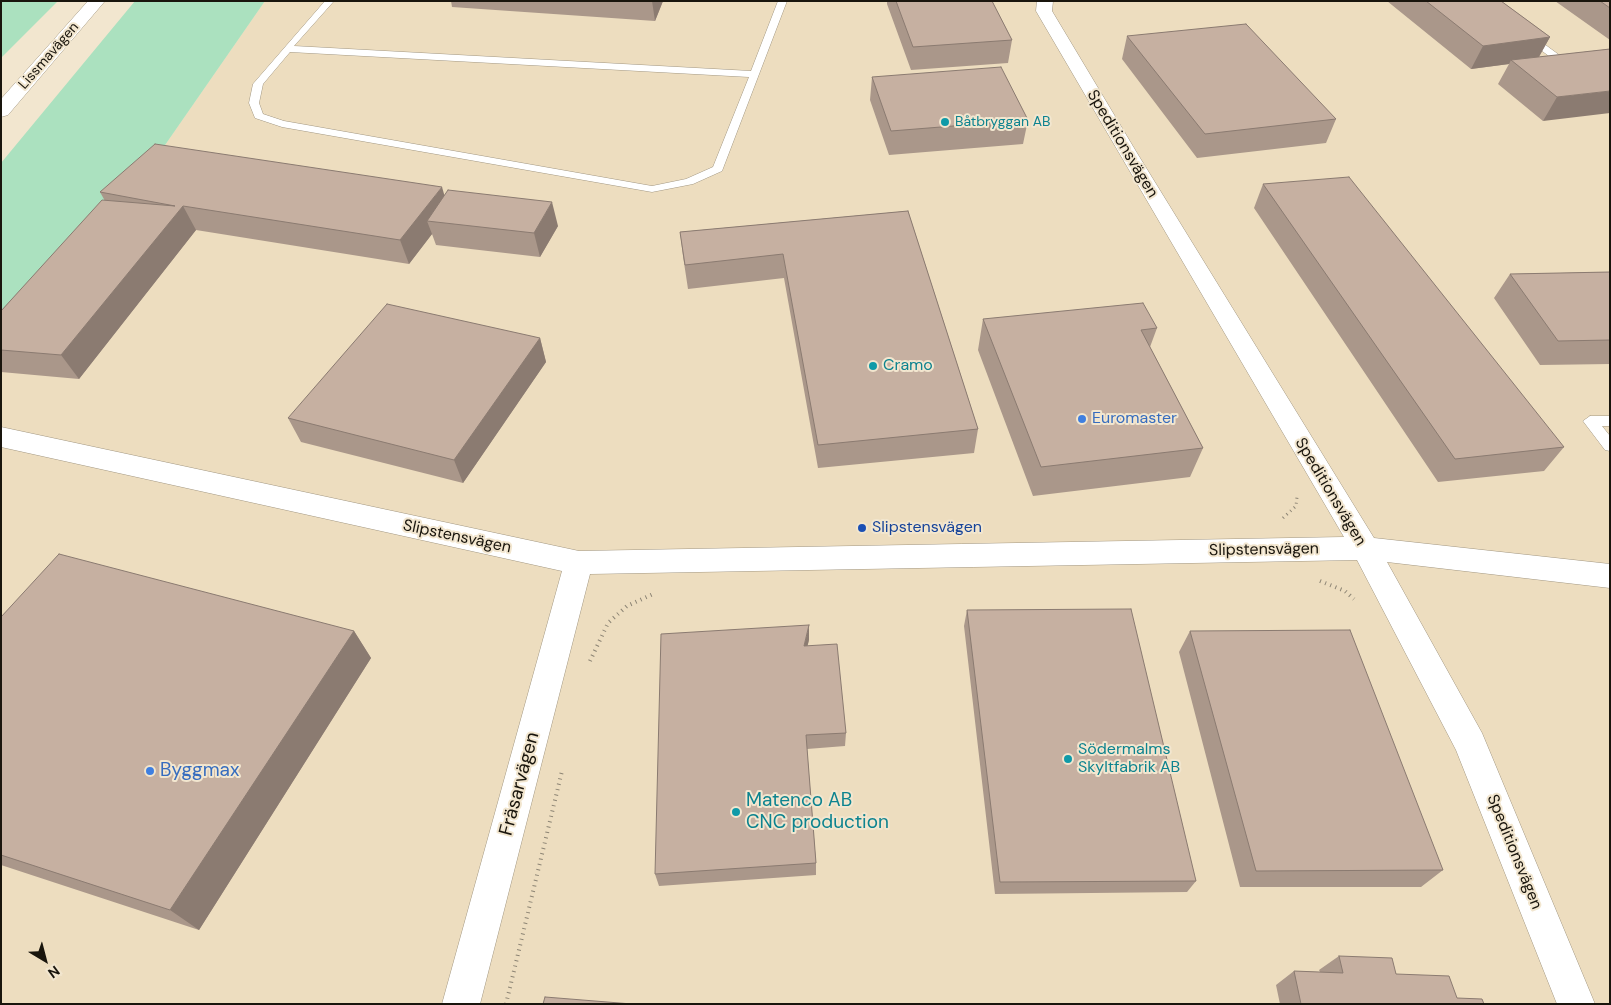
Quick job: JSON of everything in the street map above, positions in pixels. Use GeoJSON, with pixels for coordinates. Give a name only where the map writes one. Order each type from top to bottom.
{"type":"FeatureCollection","features":[{"type":"Feature","properties":{"kind":"street","name":"Lissmavägen"},"geometry":{"type":"LineString","coordinates":[[1,111],[97,1]]}},
{"type":"Feature","properties":{"kind":"street","name":"Speditionsvägen"},"geometry":{"type":"LineString","coordinates":[[1045,1],[1044,11],[1365,548],[1470,744],[1576,1004]]}},
{"type":"Feature","properties":{"kind":"street","name":"Slipstensvägen"},"geometry":{"type":"LineString","coordinates":[[1,437],[579,564],[1365,548],[1610,576]]}},
{"type":"Feature","properties":{"kind":"street","name":"Fräsarvägen"},"geometry":{"type":"LineString","coordinates":[[461,1004],[579,564]]}},
{"type":"Feature","properties":{"kind":"lane"},"geometry":{"type":"LineString","coordinates":[[330,1],[286,49],[258,84],[254,103],[259,116],[282,124],[652,189],[689,182],[718,169],[783,1]]}},
{"type":"Feature","properties":{"kind":"lane"},"geometry":{"type":"LineString","coordinates":[[1521,31],[1568,66],[1610,61]]}},
{"type":"Feature","properties":{"kind":"lane"},"geometry":{"type":"LineString","coordinates":[[286,49],[754,74]]}},
{"type":"Feature","properties":{"kind":"lane"},"geometry":{"type":"LineString","coordinates":[[1610,421],[1590,420],[1610,446]]}},
{"type":"Feature","properties":{"kind":"path"},"geometry":{"type":"LineString","coordinates":[[1281,520],[1296,506],[1301,484],[1295,471],[1316,468]]}},
{"type":"Feature","properties":{"kind":"path"},"geometry":{"type":"LineString","coordinates":[[1310,578],[1345,591],[1357,603]]}},
{"type":"Feature","properties":{"kind":"path"},"geometry":{"type":"LineString","coordinates":[[589,663],[608,623],[627,606],[659,591]]}},
{"type":"Feature","properties":{"kind":"path"},"geometry":{"type":"LineString","coordinates":[[506,1004],[563,767]]}},
{"type":"Feature","properties":{"kind":"shaded area"},"geometry":{"type":"Polygon","coordinates":[[[265,1],[1610,1],[1610,1004],[1,1004],[1,331],[163,148],[265,1]]]}},
{"type":"Feature","properties":{"kind":"green space"},"geometry":{"type":"Polygon","coordinates":[[[1,1],[58,1],[1,58],[1,1]]]}},
{"type":"Feature","properties":{"kind":"green space"},"geometry":{"type":"Polygon","coordinates":[[[135,1],[265,1],[163,148],[1,331],[1,163],[135,1]]]}},
{"type":"Feature","properties":{"kind":"building"},"geometry":{"type":"Polygon","coordinates":[[[896,1],[992,1],[1012,40],[913,47],[896,1]]]}},
{"type":"Feature","properties":{"kind":"building"},"geometry":{"type":"Polygon","coordinates":[[[1426,1],[1501,1],[1550,37],[1483,46],[1426,1]]]}},
{"type":"Feature","properties":{"kind":"building"},"geometry":{"type":"Polygon","coordinates":[[[1600,1],[1610,1],[1610,8],[1600,1]]]}},
{"type":"Feature","properties":{"kind":"building"},"geometry":{"type":"Polygon","coordinates":[[[1246,24],[1336,119],[1205,134],[1127,36],[1246,24]]]}},
{"type":"Feature","properties":{"kind":"building"},"geometry":{"type":"Polygon","coordinates":[[[1610,49],[1610,91],[1557,97],[1511,60],[1610,49]]]}},
{"type":"Feature","properties":{"kind":"building"},"geometry":{"type":"Polygon","coordinates":[[[1001,67],[1028,120],[891,131],[872,77],[1001,67]]]}},
{"type":"Feature","properties":{"kind":"building"},"geometry":{"type":"Polygon","coordinates":[[[155,144],[442,187],[400,240],[183,206],[61,355],[1,350],[1,311],[102,200],[175,206],[100,192],[155,144]]]}},
{"type":"Feature","properties":{"kind":"building"},"geometry":{"type":"Polygon","coordinates":[[[1349,177],[1564,447],[1455,459],[1263,184],[1349,177]]]}},
{"type":"Feature","properties":{"kind":"building"},"geometry":{"type":"Polygon","coordinates":[[[448,190],[552,202],[534,233],[427,221],[448,190]]]}},
{"type":"Feature","properties":{"kind":"building","name":"Cramo"},"geometry":{"type":"Polygon","coordinates":[[[908,211],[978,429],[818,445],[783,254],[685,265],[680,232],[908,211]]]}},
{"type":"Feature","properties":{"kind":"building"},"geometry":{"type":"Polygon","coordinates":[[[1610,272],[1610,340],[1558,341],[1510,274],[1610,272]]]}},
{"type":"Feature","properties":{"kind":"building","name":"Euromaster"},"geometry":{"type":"Polygon","coordinates":[[[1143,303],[1157,328],[1141,330],[1203,448],[1041,467],[983,319],[1143,303]]]}},
{"type":"Feature","properties":{"kind":"building"},"geometry":{"type":"Polygon","coordinates":[[[387,304],[540,338],[454,460],[288,418],[387,304]]]}},
{"type":"Feature","properties":{"kind":"building","name":"Byggmax"},"geometry":{"type":"Polygon","coordinates":[[[59,554],[354,631],[170,910],[1,855],[1,617],[59,554]]]}},
{"type":"Feature","properties":{"kind":"building","name":"Södermalms Skyltfabrik AB"},"geometry":{"type":"Polygon","coordinates":[[[1131,609],[1196,881],[1000,882],[967,610],[1131,609]]]}},
{"type":"Feature","properties":{"kind":"building","name":"Matenco AB CNC production"},"geometry":{"type":"Polygon","coordinates":[[[809,625],[804,646],[837,644],[846,733],[806,735],[816,863],[655,874],[661,634],[809,625]]]}},
{"type":"Feature","properties":{"kind":"building"},"geometry":{"type":"Polygon","coordinates":[[[1350,630],[1443,870],[1256,871],[1190,631],[1350,630]]]}},
{"type":"Feature","properties":{"kind":"building"},"geometry":{"type":"Polygon","coordinates":[[[1339,956],[1392,958],[1396,974],[1449,976],[1457,998],[1482,999],[1484,1004],[1301,1004],[1294,971],[1343,973],[1339,956]]]}},
{"type":"Feature","properties":{"kind":"building"},"geometry":{"type":"Polygon","coordinates":[[[545,997],[632,1004],[543,1004],[545,997]]]}},
{"type":"Feature","properties":{"kind":"place","name":"Båtbryggan AB"},"geometry":{"type":"Point","coordinates":[945,122]}},
{"type":"Feature","properties":{"kind":"place","name":"Cramo"},"geometry":{"type":"Point","coordinates":[873,366]}},
{"type":"Feature","properties":{"kind":"place","name":"Euromaster"},"geometry":{"type":"Point","coordinates":[1082,419]}},
{"type":"Feature","properties":{"kind":"place","name":"Slipstensvägen"},"geometry":{"type":"Point","coordinates":[862,528]}},
{"type":"Feature","properties":{"kind":"place","name":"Södermalms Skyltfabrik AB"},"geometry":{"type":"Point","coordinates":[1068,759]}},
{"type":"Feature","properties":{"kind":"place","name":"Byggmax"},"geometry":{"type":"Point","coordinates":[150,771]}},
{"type":"Feature","properties":{"kind":"place","name":"Matenco AB CNC production"},"geometry":{"type":"Point","coordinates":[736,812]}}]}
